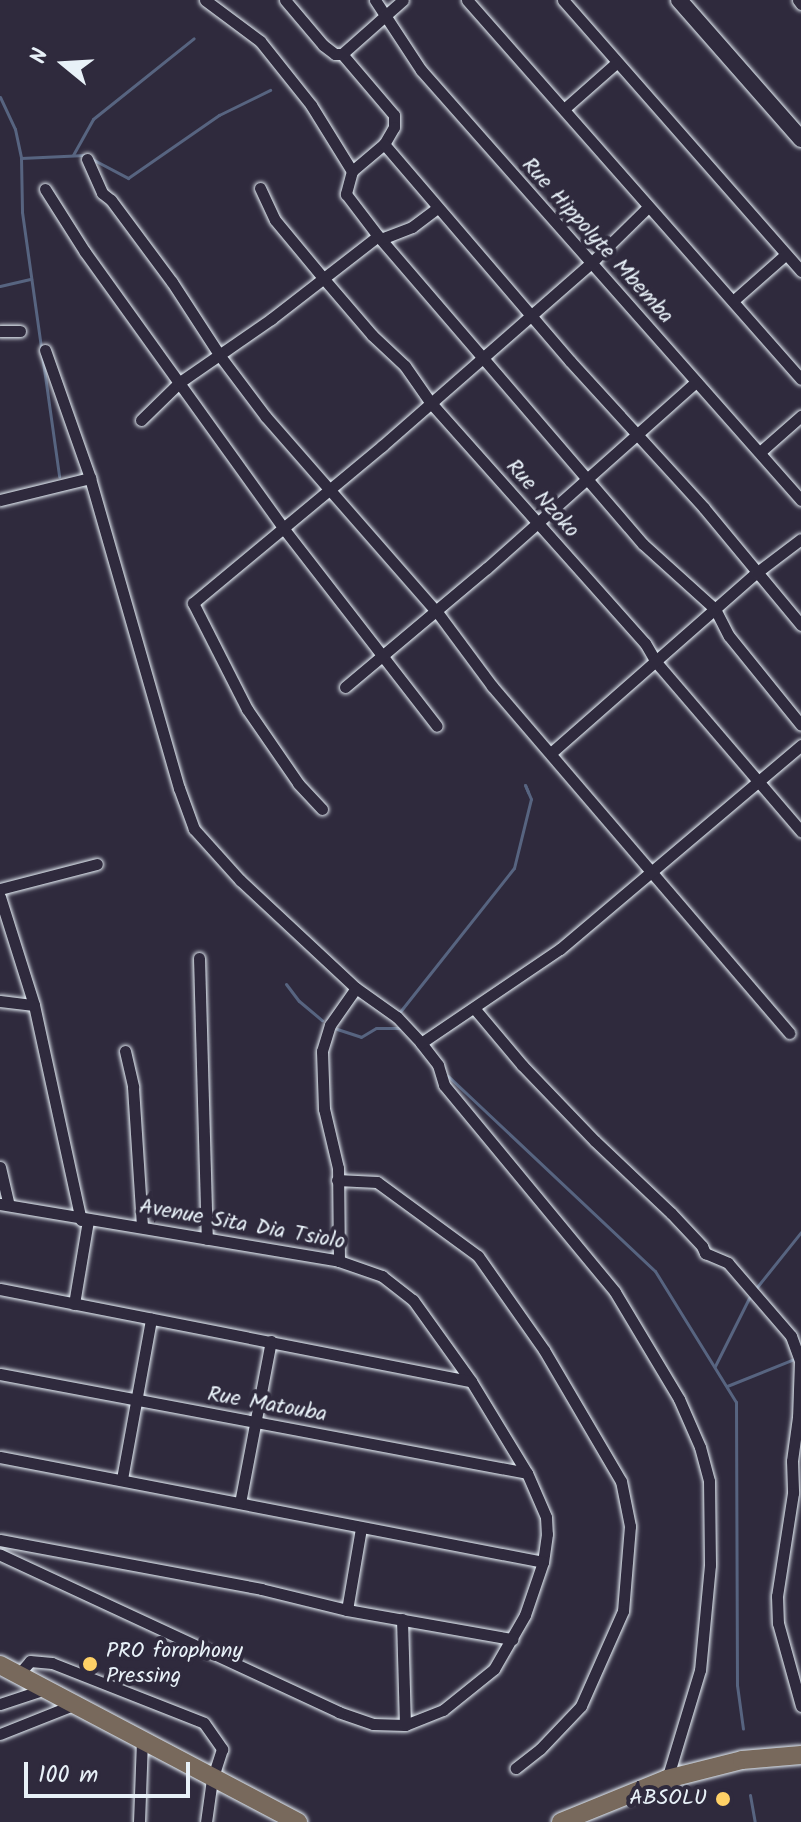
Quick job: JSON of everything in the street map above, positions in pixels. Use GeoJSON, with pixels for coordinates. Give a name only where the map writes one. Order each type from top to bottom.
{"type":"FeatureCollection","features":[{"type":"Feature","properties":{"kind":"main road"},"geometry":{"type":"LineString","coordinates":[[679,0],[801,139]]}},
{"type":"Feature","properties":{"kind":"main road"},"geometry":{"type":"LineString","coordinates":[[0,1665],[298,1822]]}},
{"type":"Feature","properties":{"kind":"main road"},"geometry":{"type":"LineString","coordinates":[[561,1822],[578,1818],[667,1779],[742,1760],[801,1755]]}},
{"type":"Feature","properties":{"kind":"street"},"geometry":{"type":"LineString","coordinates":[[205,0],[260,41],[311,105],[352,171]]}},
{"type":"Feature","properties":{"kind":"street"},"geometry":{"type":"LineString","coordinates":[[285,0],[323,45],[335,54],[342,54],[403,0]]}},
{"type":"Feature","properties":{"kind":"street","name":"Rue Hippolyte Mbemba"},"geometry":{"type":"LineString","coordinates":[[375,0],[388,15],[399,41],[421,70],[801,500]]}},
{"type":"Feature","properties":{"kind":"street"},"geometry":{"type":"LineString","coordinates":[[467,0],[801,379]]}},
{"type":"Feature","properties":{"kind":"street"},"geometry":{"type":"LineString","coordinates":[[563,0],[616,63],[698,150],[801,271]]}},
{"type":"Feature","properties":{"kind":"street"},"geometry":{"type":"LineString","coordinates":[[342,54],[394,115],[394,127],[384,144],[352,171],[346,194],[589,476],[643,544],[715,609],[729,636],[801,725]]}},
{"type":"Feature","properties":{"kind":"street"},"geometry":{"type":"LineString","coordinates":[[564,109],[616,63]]}},
{"type":"Feature","properties":{"kind":"street"},"geometry":{"type":"LineString","coordinates":[[384,144],[530,314],[704,508],[801,625]]}},
{"type":"Feature","properties":{"kind":"street"},"geometry":{"type":"LineString","coordinates":[[87,159],[102,193],[111,200],[172,282],[220,356],[328,492],[437,612],[492,686],[552,752],[789,1033]]}},
{"type":"Feature","properties":{"kind":"street","name":"Rue Nzoko"},"geometry":{"type":"LineString","coordinates":[[260,188],[275,220],[324,279],[372,335],[405,366],[430,402],[645,643],[656,662],[801,831]]}},
{"type":"Feature","properties":{"kind":"street"},"geometry":{"type":"LineString","coordinates":[[45,189],[85,252],[284,529],[437,726]]}},
{"type":"Feature","properties":{"kind":"street"},"geometry":{"type":"LineString","coordinates":[[322,809],[298,783],[247,709],[193,603],[484,357],[591,263],[648,207]]}},
{"type":"Feature","properties":{"kind":"street"},"geometry":{"type":"LineString","coordinates":[[141,420],[180,382],[220,356],[380,237],[412,227],[437,208]]}},
{"type":"Feature","properties":{"kind":"street"},"geometry":{"type":"LineString","coordinates":[[734,300],[786,254]]}},
{"type":"Feature","properties":{"kind":"street"},"geometry":{"type":"LineString","coordinates":[[0,331],[20,331]]}},
{"type":"Feature","properties":{"kind":"street"},"geometry":{"type":"LineString","coordinates":[[45,350],[90,478],[179,788],[194,829],[240,880],[356,988],[397,1017],[421,1043],[438,1065],[444,1085],[621,1302],[661,1363],[700,1447],[709,1481],[710,1565],[705,1634],[696,1690],[667,1779]]}},
{"type":"Feature","properties":{"kind":"street"},"geometry":{"type":"LineString","coordinates":[[345,687],[437,612],[696,382]]}},
{"type":"Feature","properties":{"kind":"street"},"geometry":{"type":"LineString","coordinates":[[760,452],[801,416]]}},
{"type":"Feature","properties":{"kind":"street"},"geometry":{"type":"LineString","coordinates":[[0,500],[23,491],[90,478]]}},
{"type":"Feature","properties":{"kind":"street"},"geometry":{"type":"LineString","coordinates":[[552,752],[756,573],[801,539]]}},
{"type":"Feature","properties":{"kind":"street"},"geometry":{"type":"LineString","coordinates":[[421,1043],[539,964],[653,873],[801,745]]}},
{"type":"Feature","properties":{"kind":"street"},"geometry":{"type":"LineString","coordinates":[[0,889],[97,864]]}},
{"type":"Feature","properties":{"kind":"street"},"geometry":{"type":"LineString","coordinates":[[0,897],[34,1005],[85,1220],[74,1304]]}},
{"type":"Feature","properties":{"kind":"street"},"geometry":{"type":"LineString","coordinates":[[199,958],[207,1239]]}},
{"type":"Feature","properties":{"kind":"street"},"geometry":{"type":"LineString","coordinates":[[339,1261],[337,1180],[324,1109],[322,1051],[330,1025],[356,988]]}},
{"type":"Feature","properties":{"kind":"street"},"geometry":{"type":"LineString","coordinates":[[0,1001],[34,1005]]}},
{"type":"Feature","properties":{"kind":"street"},"geometry":{"type":"LineString","coordinates":[[474,1008],[522,1065],[595,1141],[671,1213],[705,1253],[728,1263],[791,1336],[800,1361],[798,1417],[792,1461],[793,1493],[777,1596],[778,1623],[801,1706]]}},
{"type":"Feature","properties":{"kind":"street"},"geometry":{"type":"LineString","coordinates":[[125,1051],[133,1087],[142,1227]]}},
{"type":"Feature","properties":{"kind":"street"},"geometry":{"type":"LineString","coordinates":[[0,1167],[4,1204]]}},
{"type":"Feature","properties":{"kind":"street"},"geometry":{"type":"LineString","coordinates":[[337,1180],[377,1182],[478,1256],[544,1350],[621,1481],[630,1526],[623,1611],[581,1706],[540,1749],[516,1768]]}},
{"type":"Feature","properties":{"kind":"street","name":"Avenue Sita Dia Tsiolo"},"geometry":{"type":"LineString","coordinates":[[0,1555],[339,1712],[373,1724],[405,1725],[443,1710],[478,1685],[494,1669],[512,1639],[543,1562],[546,1517],[527,1473],[471,1381],[413,1300],[382,1276],[339,1261],[4,1204]]}},
{"type":"Feature","properties":{"kind":"street"},"geometry":{"type":"LineString","coordinates":[[0,1289],[471,1381]]}},
{"type":"Feature","properties":{"kind":"street"},"geometry":{"type":"LineString","coordinates":[[122,1479],[151,1319]]}},
{"type":"Feature","properties":{"kind":"street"},"geometry":{"type":"LineString","coordinates":[[240,1503],[271,1341]]}},
{"type":"Feature","properties":{"kind":"street","name":"Rue Matouba"},"geometry":{"type":"LineString","coordinates":[[0,1374],[527,1473]]}},
{"type":"Feature","properties":{"kind":"street"},"geometry":{"type":"LineString","coordinates":[[0,1457],[543,1562]]}},
{"type":"Feature","properties":{"kind":"street"},"geometry":{"type":"LineString","coordinates":[[347,1610],[361,1528]]}},
{"type":"Feature","properties":{"kind":"street"},"geometry":{"type":"LineString","coordinates":[[0,1540],[261,1589],[347,1610],[512,1639]]}},
{"type":"Feature","properties":{"kind":"street"},"geometry":{"type":"LineString","coordinates":[[402,1619],[405,1725]]}},
{"type":"Feature","properties":{"kind":"street"},"geometry":{"type":"LineString","coordinates":[[18,1675],[30,1661],[52,1663],[192,1716],[211,1730],[222,1749],[221,1760],[212,1779],[206,1822]]}},
{"type":"Feature","properties":{"kind":"street"},"geometry":{"type":"LineString","coordinates":[[0,1704],[45,1689]]}},
{"type":"Feature","properties":{"kind":"street"},"geometry":{"type":"LineString","coordinates":[[0,1734],[73,1705]]}},
{"type":"Feature","properties":{"kind":"street"},"geometry":{"type":"LineString","coordinates":[[139,1822],[142,1742]]}},
{"type":"Feature","properties":{"kind":"waterway"},"geometry":{"type":"LineString","coordinates":[[73,155],[93,119],[194,38]]}},
{"type":"Feature","properties":{"kind":"waterway"},"geometry":{"type":"LineString","coordinates":[[92,159],[128,178],[219,115],[270,90]]}},
{"type":"Feature","properties":{"kind":"waterway"},"geometry":{"type":"LineString","coordinates":[[0,97],[15,129],[21,158],[22,212],[59,476]]}},
{"type":"Feature","properties":{"kind":"waterway"},"geometry":{"type":"LineString","coordinates":[[21,158],[85,155]]}},
{"type":"Feature","properties":{"kind":"waterway"},"geometry":{"type":"LineString","coordinates":[[0,286],[31,279]]}},
{"type":"Feature","properties":{"kind":"waterway"},"geometry":{"type":"LineString","coordinates":[[399,1013],[514,868],[531,799],[525,785],[528,792]]}},
{"type":"Feature","properties":{"kind":"waterway"},"geometry":{"type":"LineString","coordinates":[[286,984],[299,1001],[322,1020]]}},
{"type":"Feature","properties":{"kind":"waterway"},"geometry":{"type":"LineString","coordinates":[[337,1029],[361,1037],[376,1028],[401,1028]]}},
{"type":"Feature","properties":{"kind":"waterway"},"geometry":{"type":"LineString","coordinates":[[448,1076],[655,1271],[736,1402],[737,1685],[743,1729]]}},
{"type":"Feature","properties":{"kind":"waterway"},"geometry":{"type":"LineString","coordinates":[[757,1287],[801,1232]]}},
{"type":"Feature","properties":{"kind":"waterway"},"geometry":{"type":"LineString","coordinates":[[715,1366],[749,1298]]}},
{"type":"Feature","properties":{"kind":"waterway"},"geometry":{"type":"LineString","coordinates":[[727,1386],[794,1359]]}},
{"type":"Feature","properties":{"kind":"waterway"},"geometry":{"type":"LineString","coordinates":[[750,1795],[755,1822]]}},
{"type":"Feature","properties":{"kind":"place","name":"PRO forophony Pressing"},"geometry":{"type":"Point","coordinates":[90,1664]}},
{"type":"Feature","properties":{"kind":"place","name":"ABSOLU"},"geometry":{"type":"Point","coordinates":[723,1799]}}]}
